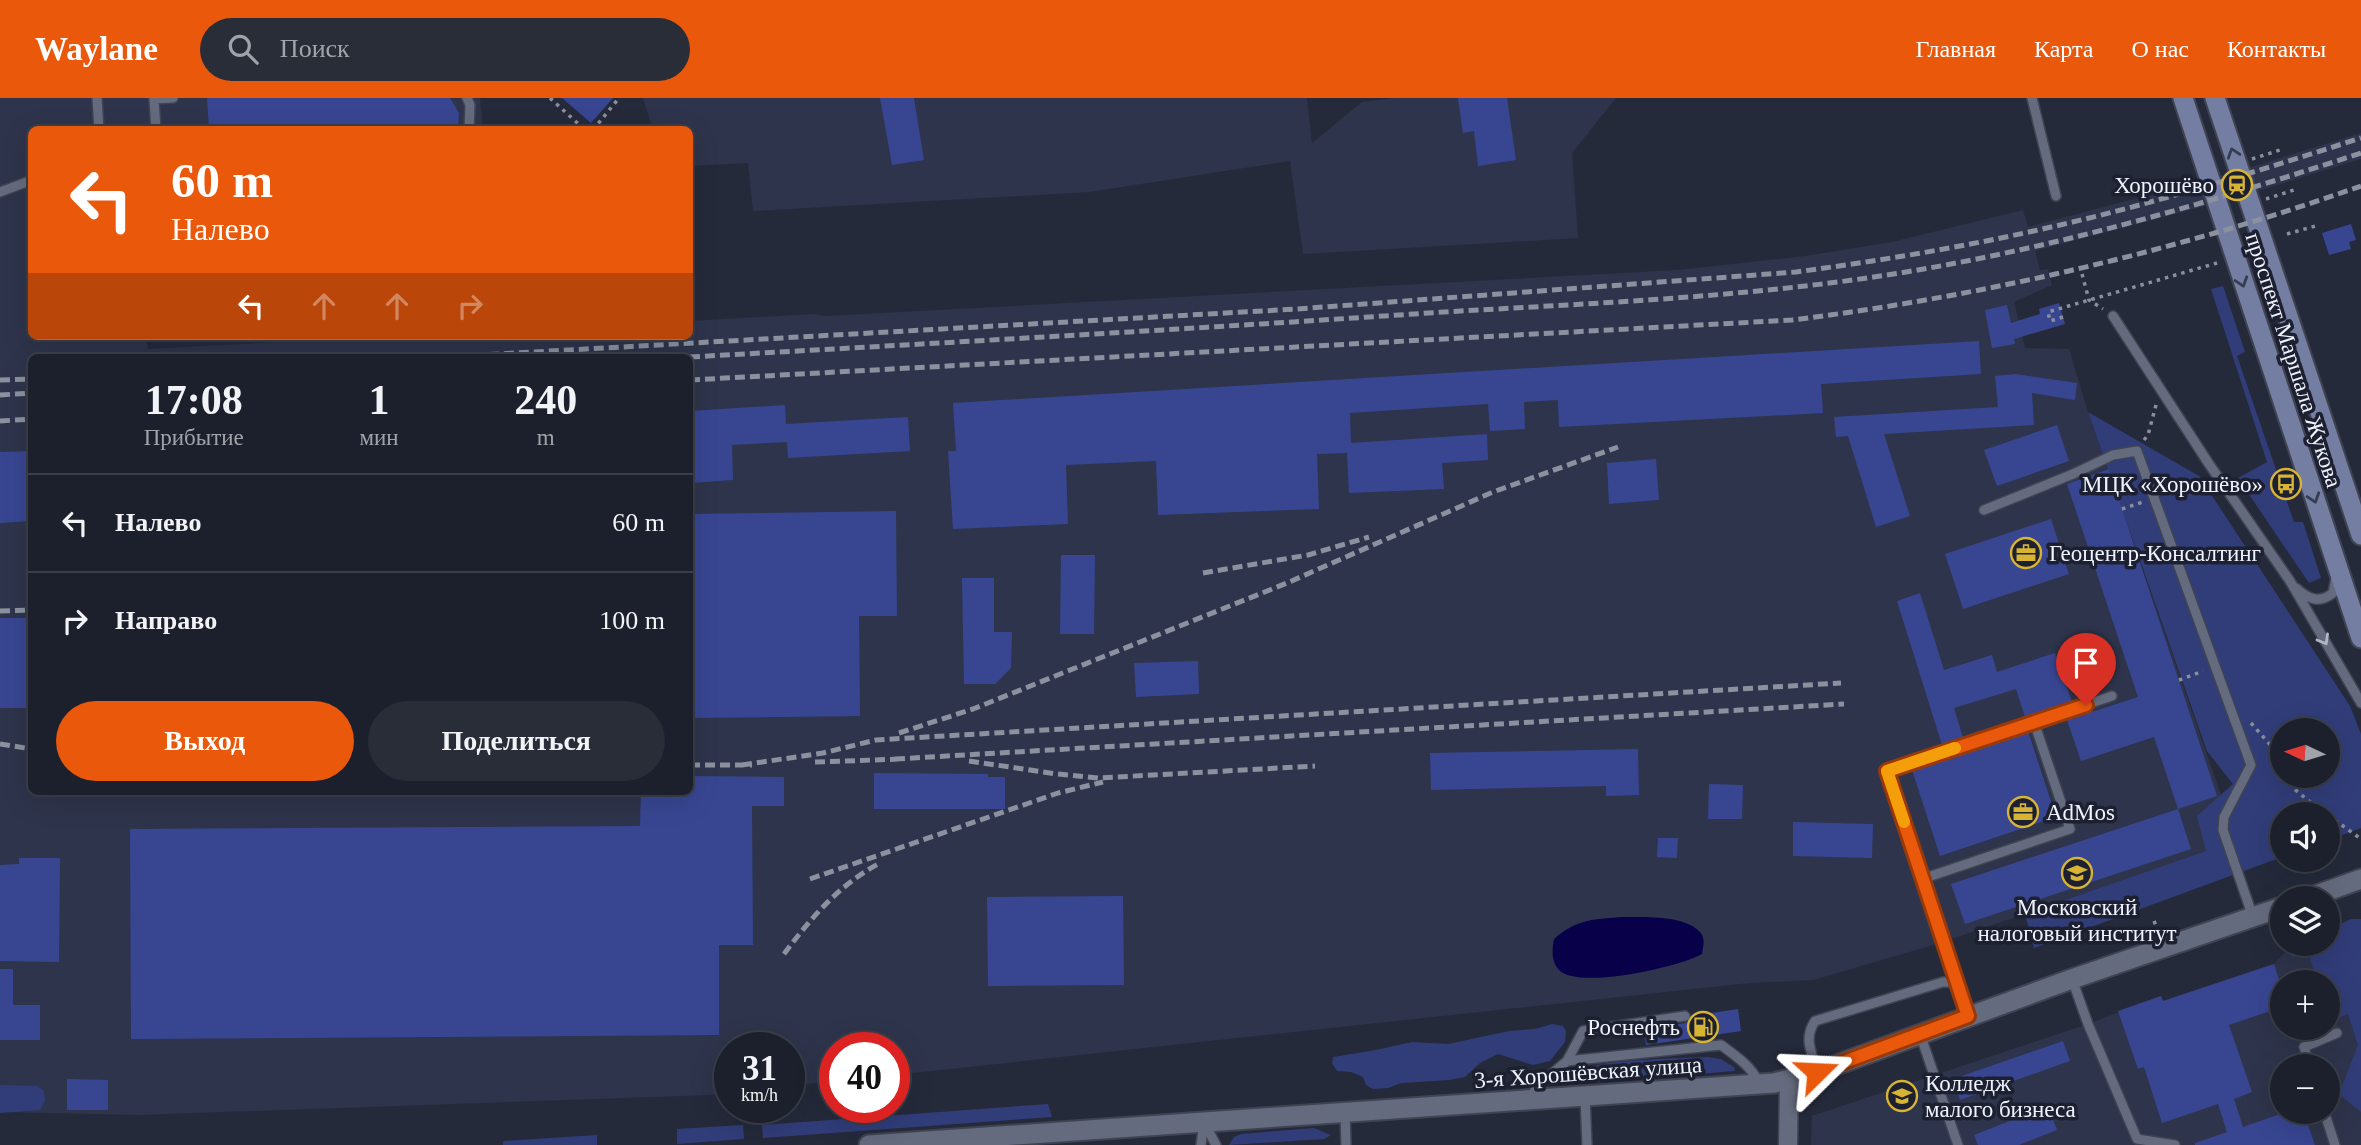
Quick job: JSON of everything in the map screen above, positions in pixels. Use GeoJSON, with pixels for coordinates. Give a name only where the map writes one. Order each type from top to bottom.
{"type":"FeatureCollection","features":[{"type":"Feature","properties":{"kind":"main road","name":"проспект Маршала Жукова"},"geometry":{"type":"LineString","coordinates":[[2183,98],[2361,638]]}},
{"type":"Feature","properties":{"kind":"main road","name":"проспект Маршала Жукова"},"geometry":{"type":"LineString","coordinates":[[2215,98],[2254,205],[2361,535]]}},
{"type":"Feature","properties":{"kind":"street"},"geometry":{"type":"LineString","coordinates":[[2340,887],[2361,879]]}},
{"type":"Feature","properties":{"kind":"street","name":"3-я Хорошёвская улица"},"geometry":{"type":"LineString","coordinates":[[869,1145],[1040,1139],[1204,1122],[1760,1085],[1817,1072],[1968,1016],[2270,911]]}},
{"type":"Feature","properties":{"kind":"street"},"geometry":{"type":"LineString","coordinates":[[1788,1145],[1789,1080]]}},
{"type":"Feature","properties":{"kind":"lane"},"geometry":{"type":"LineString","coordinates":[[97,98],[99,126]]}},
{"type":"Feature","properties":{"kind":"lane"},"geometry":{"type":"LineString","coordinates":[[156,126],[154,99],[173,98]]}},
{"type":"Feature","properties":{"kind":"lane"},"geometry":{"type":"LineString","coordinates":[[467,98],[470,105],[469,126]]}},
{"type":"Feature","properties":{"kind":"lane"},"geometry":{"type":"LineString","coordinates":[[2032,98],[2056,195]]}},
{"type":"Feature","properties":{"kind":"lane"},"geometry":{"type":"LineString","coordinates":[[0,192],[28,182]]}},
{"type":"Feature","properties":{"kind":"lane"},"geometry":{"type":"LineString","coordinates":[[0,192],[28,188]]}},
{"type":"Feature","properties":{"kind":"lane"},"geometry":{"type":"LineString","coordinates":[[2113,316],[2290,581],[2361,703]]}},
{"type":"Feature","properties":{"kind":"lane"},"geometry":{"type":"LineString","coordinates":[[1984,510],[2113,455],[2137,451],[2251,765],[2224,817],[2224,830],[2253,917]]}},
{"type":"Feature","properties":{"kind":"lane"},"geometry":{"type":"LineString","coordinates":[[2290,581],[2309,598],[2326,599],[2333,593],[2336,583],[2333,555]]}},
{"type":"Feature","properties":{"kind":"lane"},"geometry":{"type":"LineString","coordinates":[[1968,1016],[1887,771],[2112,696]]}},
{"type":"Feature","properties":{"kind":"lane"},"geometry":{"type":"LineString","coordinates":[[1922,879],[2070,830],[2034,722]]}},
{"type":"Feature","properties":{"kind":"lane"},"geometry":{"type":"LineString","coordinates":[[2073,979],[2088,1024],[2137,1139],[2175,1145]]}},
{"type":"Feature","properties":{"kind":"lane"},"geometry":{"type":"LineString","coordinates":[[1817,1072],[1808,1042],[1809,1030],[1815,1021],[1943,982],[1953,982],[1957,988]]}},
{"type":"Feature","properties":{"kind":"lane"},"geometry":{"type":"LineString","coordinates":[[1532,1100],[1536,1087],[1567,1061],[1583,1031],[1685,1016]]}},
{"type":"Feature","properties":{"kind":"lane"},"geometry":{"type":"LineString","coordinates":[[1920,1034],[1958,1145]]}},
{"type":"Feature","properties":{"kind":"lane"},"geometry":{"type":"LineString","coordinates":[[2306,1054],[2304,1047],[2320,1040]]}},
{"type":"Feature","properties":{"kind":"lane"},"geometry":{"type":"LineString","coordinates":[[1567,1061],[1721,1045],[1746,1064],[1760,1085]]}},
{"type":"Feature","properties":{"kind":"lane"},"geometry":{"type":"LineString","coordinates":[[1585,1097],[1587,1145]]}},
{"type":"Feature","properties":{"kind":"lane"},"geometry":{"type":"LineString","coordinates":[[1345,1112],[1346,1145]]}},
{"type":"Feature","properties":{"kind":"lane"},"geometry":{"type":"LineString","coordinates":[[1202,1145],[1204,1122]]}},
{"type":"Feature","properties":{"kind":"lane"},"geometry":{"type":"LineString","coordinates":[[1204,1122],[1216,1145]]}},
{"type":"Feature","properties":{"kind":"lane"},"geometry":{"type":"LineString","coordinates":[[2328,1124],[2335,1145]]}},
{"type":"Feature","properties":{"kind":"path"},"geometry":{"type":"LineString","coordinates":[[550,98],[581,126]]}},
{"type":"Feature","properties":{"kind":"path"},"geometry":{"type":"LineString","coordinates":[[596,126],[619,98]]}},
{"type":"Feature","properties":{"kind":"path"},"geometry":{"type":"LineString","coordinates":[[2246,161],[2280,150]]}},
{"type":"Feature","properties":{"kind":"path"},"geometry":{"type":"LineString","coordinates":[[2254,205],[2294,190]]}},
{"type":"Feature","properties":{"kind":"path"},"geometry":{"type":"LineString","coordinates":[[2287,234],[2319,225]]}},
{"type":"Feature","properties":{"kind":"path"},"geometry":{"type":"LineString","coordinates":[[2063,317],[2050,321],[2048,312],[2217,263]]}},
{"type":"Feature","properties":{"kind":"path"},"geometry":{"type":"LineString","coordinates":[[2082,274],[2089,300],[2113,316]]}},
{"type":"Feature","properties":{"kind":"path"},"geometry":{"type":"LineString","coordinates":[[2148,435],[2160,390]]}},
{"type":"Feature","properties":{"kind":"path"},"geometry":{"type":"LineString","coordinates":[[2122,509],[2155,499]]}},
{"type":"Feature","properties":{"kind":"path"},"geometry":{"type":"LineString","coordinates":[[2179,680],[2215,666]]}},
{"type":"Feature","properties":{"kind":"path"},"geometry":{"type":"LineString","coordinates":[[2249,721],[2270,745]]}},
{"type":"Feature","properties":{"kind":"path"},"geometry":{"type":"LineString","coordinates":[[2293,788],[2310,802]]}},
{"type":"Feature","properties":{"kind":"path"},"geometry":{"type":"LineString","coordinates":[[2340,825],[2361,839]]}},
{"type":"Feature","properties":{"kind":"path"},"geometry":{"type":"LineString","coordinates":[[2154,921],[2157,928]]}},
{"type":"Feature","properties":{"kind":"shaded area"},"geometry":{"type":"Polygon","coordinates":[[[0,98],[480,98],[483,126],[28,126],[28,340],[147,340],[148,349],[316,340],[693,340],[693,321],[1678,270],[1805,256],[1892,242],[2023,210],[2028,227],[2232,173],[2361,133],[2361,159],[2239,197],[2035,251],[2040,270],[2048,269],[2052,285],[2014,302],[2025,348],[2069,349],[2088,412],[2237,841],[1937,944],[1813,980],[1749,983],[910,1073],[910,1032],[819,1032],[819,1083],[805,1084],[805,1032],[714,1032],[714,1095],[138,1115],[0,1112],[0,98]]]}},
{"type":"Feature","properties":{"kind":"shaded area"},"geometry":{"type":"Polygon","coordinates":[[[643,98],[1307,98],[1312,143],[1362,102],[1393,98],[1616,98],[1572,153],[1578,238],[1303,254],[1290,161],[1089,192],[753,211],[748,163],[693,166],[693,126],[652,126],[643,98]]]}},
{"type":"Feature","properties":{"kind":"shaded area"},"geometry":{"type":"Polygon","coordinates":[[[2223,286],[2245,352],[2237,356],[2294,522],[2303,522],[2321,578],[2309,583],[2238,478],[2267,462],[2211,289],[2223,286]]]}},
{"type":"Feature","properties":{"kind":"shaded area"},"geometry":{"type":"Polygon","coordinates":[[[2088,412],[2199,476],[2350,706],[2361,734],[2361,828],[2340,836],[2340,802],[2270,802],[2270,861],[2034,948],[2025,914],[2206,851],[2197,816],[2233,784],[2207,751],[2088,412]]]}},
{"type":"Feature","properties":{"kind":"shaded area"},"geometry":{"type":"Polygon","coordinates":[[[1624,917],[1664,918],[1685,922],[1703,937],[1702,954],[1673,965],[1607,977],[1570,976],[1556,967],[1553,943],[1562,932],[1586,921],[1624,917]]]}},
{"type":"Feature","properties":{"kind":"shaded area"},"geometry":{"type":"Polygon","coordinates":[[[2351,919],[2361,919],[2361,1112],[2340,1095],[2358,1045],[2348,1014],[2340,1017],[2340,970],[2313,970],[2309,956],[2340,956],[2340,924],[2351,919]]]}},
{"type":"Feature","properties":{"kind":"shaded area"},"geometry":{"type":"Polygon","coordinates":[[[2281,956],[2327,956],[2361,989],[2361,1145],[1811,1145],[1812,1116],[2088,1024],[2161,996],[2163,1001],[2274,964],[2281,956]]]}},
{"type":"Feature","properties":{"kind":"shaded area"},"geometry":{"type":"Polygon","coordinates":[[[1552,1024],[1563,1026],[1566,1031],[1565,1042],[1550,1061],[1533,1065],[1498,1054],[1480,1063],[1465,1077],[1449,1080],[1401,1083],[1388,1088],[1373,1089],[1366,1085],[1363,1077],[1351,1072],[1337,1071],[1332,1063],[1333,1057],[1412,1042],[1448,1044],[1552,1024]]]}},
{"type":"Feature","properties":{"kind":"shaded area"},"geometry":{"type":"Polygon","coordinates":[[[1708,1057],[1721,1059],[1734,1067],[1735,1071],[1560,1085],[1556,1081],[1567,1073],[1604,1064],[1708,1057]]]}},
{"type":"Feature","properties":{"kind":"shaded area"},"geometry":{"type":"Polygon","coordinates":[[[0,1085],[37,1086],[44,1091],[45,1101],[40,1110],[0,1113],[0,1085]]]}},
{"type":"Feature","properties":{"kind":"shaded area"},"geometry":{"type":"Polygon","coordinates":[[[1048,1104],[1052,1117],[763,1138],[762,1125],[819,1121],[819,1123],[910,1123],[910,1114],[1048,1104]]]}},
{"type":"Feature","properties":{"kind":"shaded area"},"geometry":{"type":"Polygon","coordinates":[[[743,1125],[744,1139],[677,1144],[677,1129],[743,1125]]]}},
{"type":"Feature","properties":{"kind":"shaded area"},"geometry":{"type":"Polygon","coordinates":[[[1314,1128],[1331,1135],[1324,1139],[1229,1145],[1234,1137],[1241,1134],[1314,1128]]]}},
{"type":"Feature","properties":{"kind":"shaded area"},"geometry":{"type":"Polygon","coordinates":[[[597,1135],[597,1145],[503,1145],[503,1141],[597,1135]]]}},
{"type":"Feature","properties":{"kind":"building"},"geometry":{"type":"Polygon","coordinates":[[[207,98],[450,98],[459,113],[458,126],[209,126],[207,98]]]}},
{"type":"Feature","properties":{"kind":"building"},"geometry":{"type":"Polygon","coordinates":[[[562,98],[613,98],[591,123],[562,98]]]}},
{"type":"Feature","properties":{"kind":"building"},"geometry":{"type":"Polygon","coordinates":[[[880,98],[914,98],[924,160],[892,165],[880,98]]]}},
{"type":"Feature","properties":{"kind":"building"},"geometry":{"type":"Polygon","coordinates":[[[1458,98],[1507,98],[1516,160],[1478,166],[1474,131],[1463,133],[1458,98]]]}},
{"type":"Feature","properties":{"kind":"building"},"geometry":{"type":"Polygon","coordinates":[[[2351,224],[2356,240],[2349,242],[2351,249],[2329,255],[2322,233],[2351,224]]]}},
{"type":"Feature","properties":{"kind":"building"},"geometry":{"type":"Polygon","coordinates":[[[2059,303],[2065,324],[2014,339],[2015,344],[1992,348],[1985,310],[2007,305],[2011,323],[2040,314],[2039,309],[2059,303]]]}},
{"type":"Feature","properties":{"kind":"building"},"geometry":{"type":"Polygon","coordinates":[[[1979,341],[1981,374],[1821,384],[1823,413],[1559,427],[1558,400],[1524,402],[1525,429],[1490,431],[1488,404],[1350,413],[1351,443],[1487,434],[1488,460],[1442,463],[1444,489],[1349,493],[1347,453],[1317,454],[1319,509],[1158,515],[1156,461],[1066,465],[1068,524],[953,529],[948,451],[956,451],[953,403],[1979,341]]]}},
{"type":"Feature","properties":{"kind":"building"},"geometry":{"type":"Polygon","coordinates":[[[2015,374],[2077,383],[2075,400],[2032,393],[2034,425],[1884,434],[1910,516],[1876,527],[1848,436],[1836,437],[1834,417],[1998,407],[1995,376],[2015,374]]]}},
{"type":"Feature","properties":{"kind":"building"},"geometry":{"type":"Polygon","coordinates":[[[785,405],[786,424],[908,417],[910,451],[788,458],[787,442],[732,445],[733,480],[693,483],[693,411],[785,405]]]}},
{"type":"Feature","properties":{"kind":"building"},"geometry":{"type":"Polygon","coordinates":[[[2057,425],[2069,461],[1997,486],[1984,450],[2057,425]]]}},
{"type":"Feature","properties":{"kind":"building"},"geometry":{"type":"Polygon","coordinates":[[[28,451],[28,521],[0,523],[0,452],[28,451]]]}},
{"type":"Feature","properties":{"kind":"building"},"geometry":{"type":"Polygon","coordinates":[[[1656,459],[1659,500],[1609,504],[1607,463],[1656,459]]]}},
{"type":"Feature","properties":{"kind":"building"},"geometry":{"type":"Polygon","coordinates":[[[2109,469],[2217,796],[2178,809],[2154,737],[2081,761],[2067,720],[2138,697],[2067,484],[2109,469]]]}},
{"type":"Feature","properties":{"kind":"building"},"geometry":{"type":"Polygon","coordinates":[[[896,511],[897,616],[859,616],[860,716],[693,718],[693,514],[896,511]]]}},
{"type":"Feature","properties":{"kind":"building"},"geometry":{"type":"Polygon","coordinates":[[[2051,519],[2069,574],[1963,609],[1945,554],[2051,519]]]}},
{"type":"Feature","properties":{"kind":"building"},"geometry":{"type":"Polygon","coordinates":[[[1061,555],[1095,555],[1094,634],[1060,634],[1061,555]]]}},
{"type":"Feature","properties":{"kind":"building"},"geometry":{"type":"Polygon","coordinates":[[[962,578],[994,578],[994,632],[1012,632],[1011,668],[995,684],[964,684],[962,578]]]}},
{"type":"Feature","properties":{"kind":"building"},"geometry":{"type":"Polygon","coordinates":[[[1920,593],[1944,670],[1992,655],[1997,672],[2055,653],[2072,702],[2025,717],[2016,689],[1954,708],[1963,738],[1942,745],[1897,601],[1920,593]]]}},
{"type":"Feature","properties":{"kind":"building"},"geometry":{"type":"Polygon","coordinates":[[[0,618],[28,618],[28,708],[0,708],[0,618]]]}},
{"type":"Feature","properties":{"kind":"building"},"geometry":{"type":"Polygon","coordinates":[[[1198,661],[1199,694],[1136,697],[1134,663],[1198,661]]]}},
{"type":"Feature","properties":{"kind":"building"},"geometry":{"type":"Polygon","coordinates":[[[2028,731],[2056,817],[1940,856],[1912,770],[2028,731]]]}},
{"type":"Feature","properties":{"kind":"building"},"geometry":{"type":"Polygon","coordinates":[[[1638,749],[1639,795],[1606,796],[1606,786],[1431,790],[1430,753],[1638,749]]]}},
{"type":"Feature","properties":{"kind":"building"},"geometry":{"type":"Polygon","coordinates":[[[874,773],[988,774],[988,777],[1005,777],[1005,809],[874,809],[874,773]]]}},
{"type":"Feature","properties":{"kind":"building"},"geometry":{"type":"Polygon","coordinates":[[[693,776],[784,777],[784,806],[752,806],[753,945],[719,945],[719,1032],[714,1032],[714,1035],[131,1039],[130,829],[640,826],[641,795],[693,795],[693,776]]]}},
{"type":"Feature","properties":{"kind":"building"},"geometry":{"type":"Polygon","coordinates":[[[1709,784],[1743,785],[1742,819],[1708,819],[1709,784]]]}},
{"type":"Feature","properties":{"kind":"building"},"geometry":{"type":"Polygon","coordinates":[[[2178,809],[2191,849],[1965,924],[1951,884],[2178,809]]]}},
{"type":"Feature","properties":{"kind":"building"},"geometry":{"type":"Polygon","coordinates":[[[1793,822],[1873,824],[1872,858],[1793,856],[1793,822]]]}},
{"type":"Feature","properties":{"kind":"building"},"geometry":{"type":"Polygon","coordinates":[[[1658,838],[1678,838],[1677,858],[1657,857],[1658,838]]]}},
{"type":"Feature","properties":{"kind":"building"},"geometry":{"type":"Polygon","coordinates":[[[19,858],[60,858],[59,962],[0,961],[0,865],[19,864],[19,858]]]}},
{"type":"Feature","properties":{"kind":"building"},"geometry":{"type":"Polygon","coordinates":[[[1123,896],[1124,985],[988,986],[987,897],[1123,896]]]}},
{"type":"Feature","properties":{"kind":"building"},"geometry":{"type":"Polygon","coordinates":[[[2274,964],[2276,970],[2270,970],[2270,1011],[2229,1025],[2252,1092],[2234,1099],[2243,1127],[2270,1118],[2270,1124],[2308,1124],[2315,1145],[2195,1145],[2227,1132],[2218,1104],[2162,1123],[2144,1067],[2138,1069],[2118,1011],[2161,996],[2163,1001],[2274,964]]]}},
{"type":"Feature","properties":{"kind":"building"},"geometry":{"type":"Polygon","coordinates":[[[0,969],[13,969],[13,1005],[40,1005],[40,1040],[0,1040],[0,969]]]}},
{"type":"Feature","properties":{"kind":"building"},"geometry":{"type":"Polygon","coordinates":[[[1738,1009],[1741,1031],[1646,1045],[1644,1029],[1686,1023],[1692,1016],[1738,1009]]]}},
{"type":"Feature","properties":{"kind":"building"},"geometry":{"type":"Polygon","coordinates":[[[2063,1041],[2070,1061],[1960,1100],[1953,1079],[2063,1041]]]}},
{"type":"Feature","properties":{"kind":"building"},"geometry":{"type":"Polygon","coordinates":[[[67,1079],[108,1080],[108,1110],[67,1110],[67,1079]]]}},
{"type":"Feature","properties":{"kind":"building"},"geometry":{"type":"Polygon","coordinates":[[[2048,1106],[2057,1130],[2019,1145],[1978,1145],[1974,1135],[2048,1106]]]}},
{"type":"Feature","properties":{"kind":"railway"},"geometry":{"type":"LineString","coordinates":[[497,354],[1297,309],[1796,272],[1887,259],[2079,221],[2201,188],[2361,138]]}},
{"type":"Feature","properties":{"kind":"railway"},"geometry":{"type":"LineString","coordinates":[[693,357],[1635,301],[1825,284],[1951,264],[2055,242],[2209,201],[2361,153]]}},
{"type":"Feature","properties":{"kind":"railway"},"geometry":{"type":"LineString","coordinates":[[693,380],[1792,320],[1936,298],[2080,268],[2222,231],[2361,186]]}},
{"type":"Feature","properties":{"kind":"railway"},"geometry":{"type":"LineString","coordinates":[[0,380],[28,379]]}},
{"type":"Feature","properties":{"kind":"railway"},"geometry":{"type":"LineString","coordinates":[[0,395],[28,393]]}},
{"type":"Feature","properties":{"kind":"railway"},"geometry":{"type":"LineString","coordinates":[[0,421],[28,419]]}},
{"type":"Feature","properties":{"kind":"railway"},"geometry":{"type":"LineString","coordinates":[[899,733],[973,709],[1287,583],[1493,492],[1618,447]]}},
{"type":"Feature","properties":{"kind":"railway"},"geometry":{"type":"LineString","coordinates":[[1203,573],[1308,555],[1369,537]]}},
{"type":"Feature","properties":{"kind":"railway"},"geometry":{"type":"LineString","coordinates":[[0,611],[28,610]]}},
{"type":"Feature","properties":{"kind":"railway"},"geometry":{"type":"LineString","coordinates":[[742,765],[823,753],[876,740],[1841,683]]}},
{"type":"Feature","properties":{"kind":"railway"},"geometry":{"type":"LineString","coordinates":[[895,759],[1844,704]]}},
{"type":"Feature","properties":{"kind":"railway"},"geometry":{"type":"LineString","coordinates":[[0,744],[28,748]]}},
{"type":"Feature","properties":{"kind":"railway"},"geometry":{"type":"LineString","coordinates":[[815,762],[903,759]]}},
{"type":"Feature","properties":{"kind":"railway"},"geometry":{"type":"LineString","coordinates":[[969,761],[1099,778],[1315,766]]}},
{"type":"Feature","properties":{"kind":"railway"},"geometry":{"type":"LineString","coordinates":[[693,765],[752,765]]}},
{"type":"Feature","properties":{"kind":"railway"},"geometry":{"type":"LineString","coordinates":[[810,879],[1058,793],[1103,782]]}},
{"type":"Feature","properties":{"kind":"railway"},"geometry":{"type":"LineString","coordinates":[[784,954],[838,892],[878,864]]}},
{"type":"Feature","properties":{"kind":"slow traffic"},"geometry":{"type":"LineString","coordinates":[[1904,822],[1887,771],[1955,748]]}},
{"type":"Feature","properties":{"kind":"place","name":"Хорошёво"},"geometry":{"type":"Point","coordinates":[2237,185]}},
{"type":"Feature","properties":{"kind":"place","name":"МЦК «Хорошёво»"},"geometry":{"type":"Point","coordinates":[2286,484]}},
{"type":"Feature","properties":{"kind":"place","name":"Геоцентр-Консалтинг"},"geometry":{"type":"Point","coordinates":[2026,553]}},
{"type":"Feature","properties":{"kind":"place","name":"AdMos"},"geometry":{"type":"Point","coordinates":[2023,812]}},
{"type":"Feature","properties":{"kind":"place","name":"Московский налоговый институт"},"geometry":{"type":"Point","coordinates":[2077,873]}},
{"type":"Feature","properties":{"kind":"place","name":"Роснефть"},"geometry":{"type":"Point","coordinates":[1703,1027]}},
{"type":"Feature","properties":{"kind":"place","name":"Колледж малого бизнеса"},"geometry":{"type":"Point","coordinates":[1902,1096]}},
{"type":"Feature","properties":{"kind":"route"},"geometry":{"type":"LineString","coordinates":[[1817,1072],[1968,1016],[1887,771],[2086,705]]}}]}
